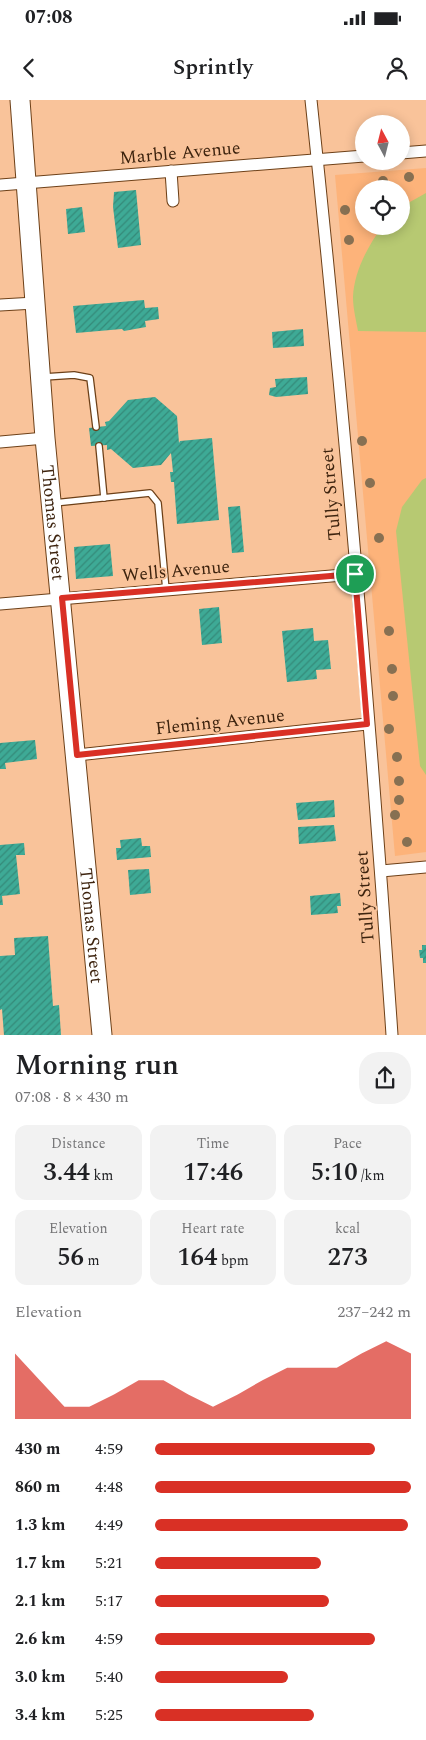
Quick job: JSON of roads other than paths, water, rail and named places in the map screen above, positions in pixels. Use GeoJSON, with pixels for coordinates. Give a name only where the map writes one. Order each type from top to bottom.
{"type":"FeatureCollection","features":[{"type":"Feature","properties":{"kind":"main road","name":"Thomas Street"},"geometry":{"type":"LineString","coordinates":[[20,100],[24,183],[45,438],[77,755],[102,1035]]}},
{"type":"Feature","properties":{"kind":"street","name":"Tully Street"},"geometry":{"type":"LineString","coordinates":[[311,100],[318,160],[381,871],[392,1035]]}},
{"type":"Feature","properties":{"kind":"street"},"geometry":{"type":"LineString","coordinates":[[410,152],[426,151]]}},
{"type":"Feature","properties":{"kind":"street","name":"Marble Avenue"},"geometry":{"type":"LineString","coordinates":[[0,185],[355,157]]}},
{"type":"Feature","properties":{"kind":"street"},"geometry":{"type":"LineString","coordinates":[[171,172],[173,201]]}},
{"type":"Feature","properties":{"kind":"street"},"geometry":{"type":"LineString","coordinates":[[0,305],[34,303]]}},
{"type":"Feature","properties":{"kind":"street"},"geometry":{"type":"LineString","coordinates":[[0,442],[45,438]]}},
{"type":"Feature","properties":{"kind":"street","name":"Wells Avenue"},"geometry":{"type":"LineString","coordinates":[[0,604],[355,574]]}},
{"type":"Feature","properties":{"kind":"street","name":"Fleming Avenue"},"geometry":{"type":"LineString","coordinates":[[77,755],[367,724]]}},
{"type":"Feature","properties":{"kind":"street"},"geometry":{"type":"LineString","coordinates":[[381,871],[426,867]]}},
{"type":"Feature","properties":{"kind":"lane"},"geometry":{"type":"LineString","coordinates":[[40,378],[74,375],[90,378],[96,427]]}},
{"type":"Feature","properties":{"kind":"lane"},"geometry":{"type":"LineString","coordinates":[[99,446],[104,498]]}},
{"type":"Feature","properties":{"kind":"lane"},"geometry":{"type":"LineString","coordinates":[[52,503],[150,493],[158,503],[166,590]]}}]}
